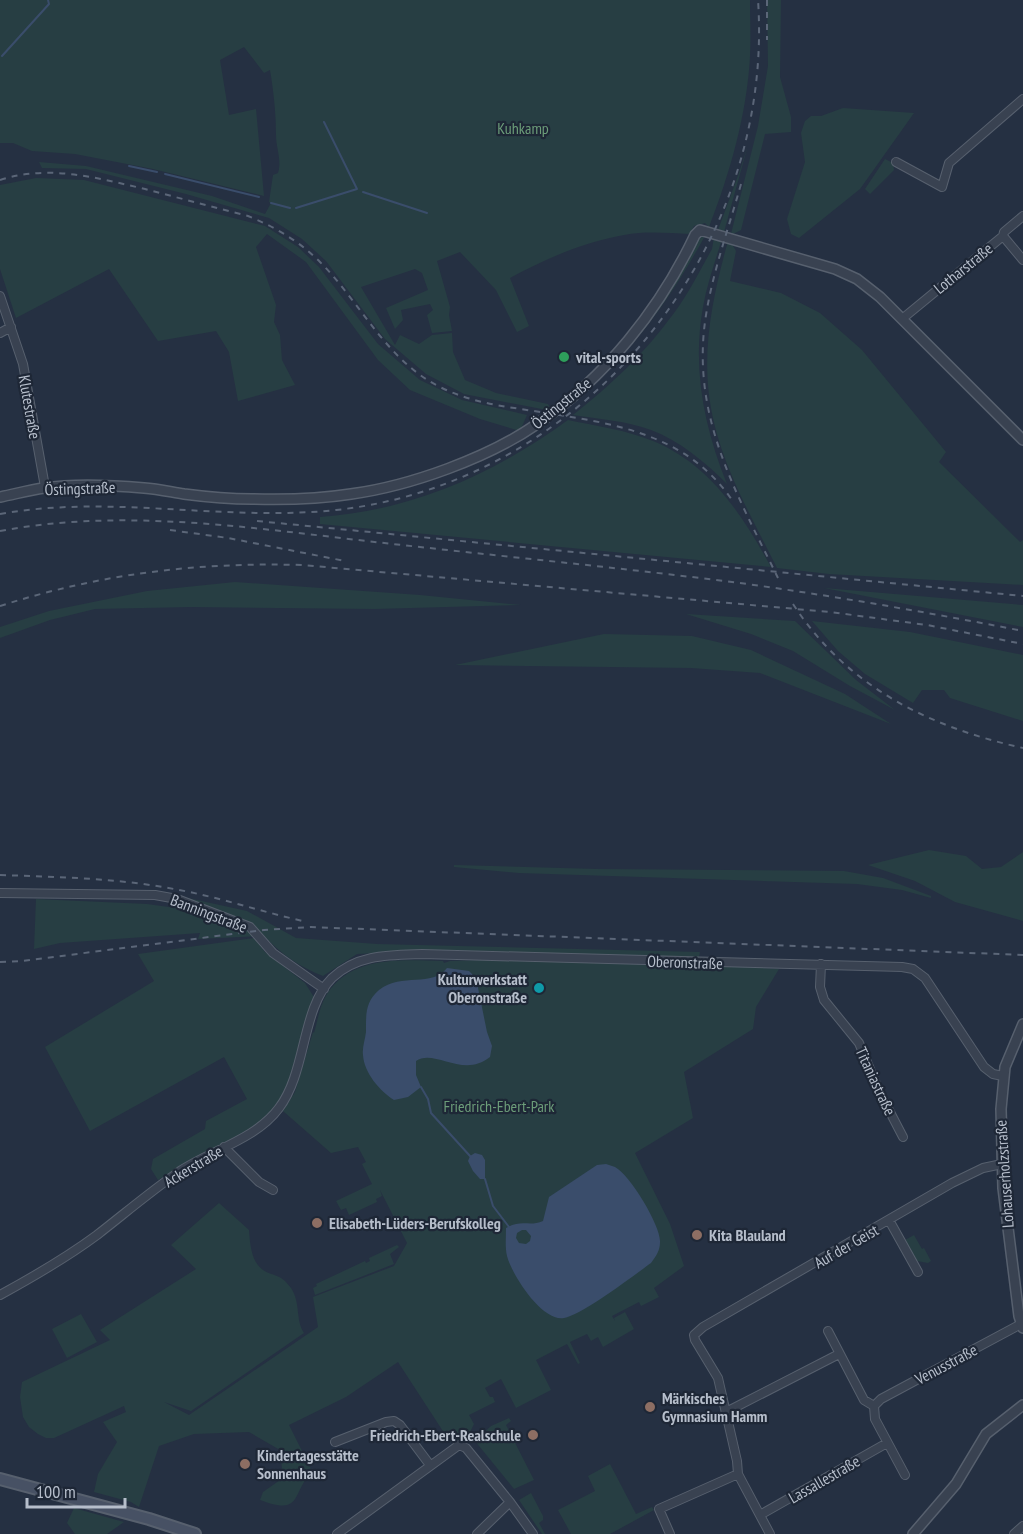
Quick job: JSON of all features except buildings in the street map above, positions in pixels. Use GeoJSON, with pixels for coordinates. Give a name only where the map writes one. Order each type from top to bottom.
{"type":"FeatureCollection","features":[{"type":"Feature","properties":{"kind":"main road"},"geometry":{"type":"LineString","coordinates":[[0,1479],[195,1534]]}},
{"type":"Feature","properties":{"kind":"street"},"geometry":{"type":"LineString","coordinates":[[896,162],[942,187],[949,164],[1023,99]]}},
{"type":"Feature","properties":{"kind":"street","name":"Lotharstraße"},"geometry":{"type":"LineString","coordinates":[[902,318],[1003,236],[1004,232],[1023,216]]}},
{"type":"Feature","properties":{"kind":"street","name":"Östingstraße"},"geometry":{"type":"LineString","coordinates":[[0,497],[45,488],[108,486],[218,497],[303,498],[354,494],[438,472],[496,447],[536,425],[590,379],[618,351],[650,311],[675,274],[695,235],[700,230],[822,264],[853,276],[873,290],[1023,440]]}},
{"type":"Feature","properties":{"kind":"street"},"geometry":{"type":"LineString","coordinates":[[1003,236],[1023,260]]}},
{"type":"Feature","properties":{"kind":"street","name":"Klutestraße"},"geometry":{"type":"LineString","coordinates":[[0,296],[23,364],[45,488]]}},
{"type":"Feature","properties":{"kind":"street"},"geometry":{"type":"LineString","coordinates":[[0,333],[11,327]]}},
{"type":"Feature","properties":{"kind":"street","name":"Banningstraße"},"geometry":{"type":"LineString","coordinates":[[0,893],[154,895],[177,899],[250,927],[273,953],[324,989]]}},
{"type":"Feature","properties":{"kind":"street","name":"Oberonstraße"},"geometry":{"type":"LineString","coordinates":[[324,989],[348,966],[368,958],[387,955],[902,967],[913,969],[925,978],[984,1067],[993,1074],[1003,1076]]}},
{"type":"Feature","properties":{"kind":"street","name":"Titaniastraße"},"geometry":{"type":"LineString","coordinates":[[820,964],[820,987],[824,1000],[859,1043],[879,1091],[903,1137]]}},
{"type":"Feature","properties":{"kind":"street","name":"Ackerstraße"},"geometry":{"type":"LineString","coordinates":[[0,1295],[65,1257],[177,1173],[263,1124],[284,1102],[293,1082],[312,1016],[324,989]]}},
{"type":"Feature","properties":{"kind":"street","name":"Lohauserholzstraße"},"geometry":{"type":"LineString","coordinates":[[1022,1326],[1010,1252],[1002,1164],[1001,1101],[1003,1076],[1019,1040],[1023,1024]]}},
{"type":"Feature","properties":{"kind":"street"},"geometry":{"type":"LineString","coordinates":[[224,1147],[259,1182],[273,1190]]}},
{"type":"Feature","properties":{"kind":"street","name":"Auf der Geist"},"geometry":{"type":"LineString","coordinates":[[726,1412],[718,1378],[694,1335],[703,1327],[952,1184],[983,1168],[1002,1164]]}},
{"type":"Feature","properties":{"kind":"street"},"geometry":{"type":"LineString","coordinates":[[889,1221],[918,1272]]}},
{"type":"Feature","properties":{"kind":"street","name":"Venusstraße"},"geometry":{"type":"LineString","coordinates":[[874,1406],[881,1399],[1022,1326]]}},
{"type":"Feature","properties":{"kind":"street"},"geometry":{"type":"LineString","coordinates":[[828,1331],[864,1400],[874,1406],[875,1419],[905,1475]]}},
{"type":"Feature","properties":{"kind":"street"},"geometry":{"type":"LineString","coordinates":[[770,1534],[738,1474],[726,1412],[839,1354]]}},
{"type":"Feature","properties":{"kind":"street"},"geometry":{"type":"LineString","coordinates":[[913,1534],[956,1484],[987,1434],[1023,1405]]}},
{"type":"Feature","properties":{"kind":"street"},"geometry":{"type":"LineString","coordinates":[[335,1442],[394,1421],[400,1425],[430,1465]]}},
{"type":"Feature","properties":{"kind":"street","name":"Lassallestraße"},"geometry":{"type":"LineString","coordinates":[[760,1515],[887,1443]]}},
{"type":"Feature","properties":{"kind":"street"},"geometry":{"type":"LineString","coordinates":[[337,1534],[457,1445],[461,1445],[497,1486],[533,1534]]}},
{"type":"Feature","properties":{"kind":"street"},"geometry":{"type":"LineString","coordinates":[[670,1534],[659,1509],[738,1474]]}},
{"type":"Feature","properties":{"kind":"street"},"geometry":{"type":"LineString","coordinates":[[477,1534],[510,1502]]}},
{"type":"Feature","properties":{"kind":"street"},"geometry":{"type":"LineString","coordinates":[[1014,1534],[1023,1526]]}},
{"type":"Feature","properties":{"kind":"green space","name":"Kuhkamp"},"geometry":{"type":"Polygon","coordinates":[[[0,0],[750,0],[748,78],[736,143],[709,227],[705,223],[694,226],[690,234],[640,233],[609,238],[565,252],[510,278],[529,326],[517,332],[496,290],[460,252],[437,261],[450,307],[452,331],[432,333],[427,315],[433,310],[430,304],[401,310],[403,320],[395,329],[386,308],[428,290],[422,273],[415,269],[361,287],[395,345],[400,335],[419,344],[432,335],[452,333],[453,352],[465,380],[496,393],[548,404],[552,411],[464,394],[426,374],[385,339],[326,261],[302,239],[269,218],[86,169],[42,168],[39,162],[86,166],[212,196],[265,214],[271,203],[269,202],[273,175],[278,173],[279,163],[273,91],[270,70],[264,73],[244,47],[220,60],[229,115],[256,109],[264,196],[153,169],[75,154],[32,151],[13,143],[0,143],[0,0]]]}},
{"type":"Feature","properties":{"kind":"green space"},"geometry":{"type":"Polygon","coordinates":[[[767,0],[781,0],[780,77],[791,117],[791,132],[765,134],[741,230],[731,234],[758,126],[768,66],[767,0]]]}},
{"type":"Feature","properties":{"kind":"green space"},"geometry":{"type":"Polygon","coordinates":[[[843,108],[914,113],[860,189],[799,238],[791,234],[787,219],[805,162],[801,133],[805,121],[811,116],[821,116],[843,108]]]}},
{"type":"Feature","properties":{"kind":"green space"},"geometry":{"type":"Polygon","coordinates":[[[748,145],[724,232],[718,230],[748,145]]]}},
{"type":"Feature","properties":{"kind":"green space"},"geometry":{"type":"Polygon","coordinates":[[[885,159],[893,163],[894,170],[870,194],[865,189],[885,159]]]}},
{"type":"Feature","properties":{"kind":"green space"},"geometry":{"type":"Polygon","coordinates":[[[36,178],[84,180],[265,226],[298,247],[319,267],[378,344],[420,380],[462,400],[527,415],[520,431],[480,419],[410,390],[378,360],[306,262],[267,234],[256,247],[276,305],[274,322],[280,335],[282,360],[295,385],[238,401],[229,352],[216,331],[158,341],[109,269],[16,318],[0,269],[0,185],[36,178]]]}},
{"type":"Feature","properties":{"kind":"green space"},"geometry":{"type":"Polygon","coordinates":[[[706,234],[660,309],[625,353],[584,393],[560,412],[598,376],[685,264],[698,239],[706,234]]]}},
{"type":"Feature","properties":{"kind":"green space"},"geometry":{"type":"Polygon","coordinates":[[[714,237],[722,239],[703,307],[699,352],[700,375],[706,419],[727,484],[692,453],[651,430],[632,424],[573,415],[601,392],[652,341],[694,281],[712,249],[714,237]]]}},
{"type":"Feature","properties":{"kind":"green space"},"geometry":{"type":"Polygon","coordinates":[[[728,241],[736,251],[730,281],[781,293],[820,313],[862,350],[946,452],[939,462],[1020,542],[1023,540],[1023,585],[829,574],[777,568],[724,457],[711,409],[707,367],[709,330],[728,241]]]}},
{"type":"Feature","properties":{"kind":"green space"},"geometry":{"type":"Polygon","coordinates":[[[568,420],[643,437],[692,463],[723,494],[736,511],[771,567],[320,524],[320,517],[388,507],[451,487],[510,457],[568,420]]]}},
{"type":"Feature","properties":{"kind":"green space"},"geometry":{"type":"Polygon","coordinates":[[[235,582],[420,595],[521,605],[374,609],[190,607],[95,609],[50,620],[0,638],[0,627],[49,611],[147,591],[235,582]]]}},
{"type":"Feature","properties":{"kind":"green space"},"geometry":{"type":"Polygon","coordinates":[[[824,588],[1023,605],[1023,627],[824,588]]]}},
{"type":"Feature","properties":{"kind":"green space"},"geometry":{"type":"Polygon","coordinates":[[[686,614],[795,621],[856,680],[895,710],[793,651],[751,634],[686,614]]]}},
{"type":"Feature","properties":{"kind":"green space"},"geometry":{"type":"Polygon","coordinates":[[[812,621],[910,632],[1023,655],[1023,721],[950,698],[944,690],[922,690],[913,703],[865,674],[838,651],[812,621]]]}},
{"type":"Feature","properties":{"kind":"green space"},"geometry":{"type":"Polygon","coordinates":[[[604,634],[692,636],[751,650],[845,694],[891,724],[760,673],[691,668],[455,665],[604,634]]]}},
{"type":"Feature","properties":{"kind":"green space"},"geometry":{"type":"Polygon","coordinates":[[[929,850],[966,856],[982,869],[1001,867],[1023,852],[1023,921],[955,902],[915,881],[868,865],[929,850]]]}},
{"type":"Feature","properties":{"kind":"green space"},"geometry":{"type":"Polygon","coordinates":[[[454,865],[844,871],[883,878],[931,896],[931,898],[902,890],[857,884],[519,873],[454,867],[454,865]]]}},
{"type":"Feature","properties":{"kind":"green space"},"geometry":{"type":"Polygon","coordinates":[[[188,898],[247,911],[296,938],[377,944],[700,952],[699,957],[399,952],[357,954],[323,976],[291,959],[264,936],[198,939],[200,933],[60,943],[34,949],[36,899],[147,904],[183,909],[188,898]]]}},
{"type":"Feature","properties":{"kind":"green space"},"geometry":{"type":"Polygon","coordinates":[[[254,938],[265,952],[305,983],[317,1002],[293,1082],[277,1110],[246,1131],[158,1180],[151,1169],[153,1159],[205,1129],[206,1121],[247,1099],[224,1057],[90,1131],[45,1047],[154,981],[138,954],[254,938]]]}},
{"type":"Feature","properties":{"kind":"green space","name":"Friedrich-Ebert-Park"},"geometry":{"type":"Polygon","coordinates":[[[593,957],[779,969],[756,1007],[753,1029],[684,1072],[693,1118],[635,1153],[670,1224],[684,1266],[654,1288],[659,1297],[641,1306],[639,1302],[612,1316],[615,1321],[614,1318],[625,1312],[634,1329],[603,1347],[598,1337],[591,1341],[587,1334],[570,1342],[580,1363],[578,1364],[567,1344],[536,1360],[551,1390],[516,1408],[501,1379],[485,1388],[495,1402],[469,1415],[474,1424],[470,1432],[472,1438],[450,1442],[398,1362],[346,1397],[289,1425],[312,1471],[290,1504],[274,1504],[260,1500],[263,1492],[283,1478],[280,1450],[249,1432],[194,1434],[159,1446],[139,1507],[131,1502],[94,1492],[98,1474],[117,1442],[103,1422],[126,1412],[124,1406],[54,1438],[46,1438],[29,1427],[23,1417],[20,1397],[22,1382],[110,1340],[100,1330],[196,1269],[171,1245],[219,1203],[249,1230],[252,1252],[259,1267],[280,1278],[291,1288],[304,1333],[191,1411],[164,1402],[189,1415],[318,1327],[313,1297],[394,1266],[407,1243],[380,1190],[382,1196],[376,1199],[377,1202],[349,1215],[346,1208],[341,1210],[336,1201],[372,1184],[362,1164],[366,1162],[358,1147],[331,1153],[283,1111],[295,1092],[322,1004],[337,981],[350,972],[379,962],[411,960],[443,961],[444,963],[593,957]]]}},
{"type":"Feature","properties":{"kind":"green space"},"geometry":{"type":"Polygon","coordinates":[[[914,1235],[931,1261],[928,1263],[917,1261],[905,1240],[914,1235]]]}},
{"type":"Feature","properties":{"kind":"green space"},"geometry":{"type":"Polygon","coordinates":[[[397,1245],[399,1247],[390,1254],[394,1264],[315,1295],[313,1288],[317,1286],[316,1284],[365,1261],[366,1263],[370,1261],[369,1258],[397,1245]]]}},
{"type":"Feature","properties":{"kind":"green space"},"geometry":{"type":"Polygon","coordinates":[[[81,1314],[97,1342],[67,1358],[52,1329],[81,1314]]]}},
{"type":"Feature","properties":{"kind":"green space"},"geometry":{"type":"Polygon","coordinates":[[[509,1418],[511,1421],[506,1425],[534,1480],[514,1489],[475,1441],[491,1426],[509,1418]]]}},
{"type":"Feature","properties":{"kind":"green space"},"geometry":{"type":"Polygon","coordinates":[[[610,1464],[636,1514],[652,1507],[654,1510],[610,1534],[571,1534],[558,1510],[595,1491],[588,1476],[610,1464]]]}},
{"type":"Feature","properties":{"kind":"green space"},"geometry":{"type":"Polygon","coordinates":[[[531,1493],[543,1516],[543,1520],[539,1523],[545,1534],[542,1534],[519,1500],[531,1493]]]}},
{"type":"Feature","properties":{"kind":"green space"},"geometry":{"type":"Polygon","coordinates":[[[74,1508],[124,1522],[107,1534],[75,1534],[67,1523],[74,1508]]]}},
{"type":"Feature","properties":{"kind":"water"},"geometry":{"type":"Polygon","coordinates":[[[447,968],[469,971],[476,978],[492,1046],[490,1057],[480,1063],[470,1065],[459,1065],[431,1058],[416,1061],[416,1075],[421,1087],[408,1097],[394,1100],[374,1081],[364,1062],[366,1014],[371,999],[379,990],[388,985],[433,977],[441,974],[447,968]]]}},
{"type":"Feature","properties":{"kind":"water"},"geometry":{"type":"Polygon","coordinates":[[[475,1153],[482,1155],[485,1160],[485,1179],[480,1179],[468,1161],[475,1153]]]}},
{"type":"Feature","properties":{"kind":"water"},"geometry":{"type":"Polygon","coordinates":[[[606,1164],[615,1167],[628,1180],[644,1202],[656,1225],[659,1248],[651,1263],[608,1294],[572,1315],[564,1318],[555,1317],[538,1305],[521,1285],[507,1256],[506,1228],[516,1224],[543,1221],[549,1197],[597,1165],[606,1164]],[[526,1230],[517,1233],[516,1238],[519,1243],[526,1244],[530,1241],[531,1236],[526,1230]]]}},
{"type":"Feature","properties":{"kind":"waterway"},"geometry":{"type":"LineString","coordinates":[[2,56],[49,4],[48,0]]}},
{"type":"Feature","properties":{"kind":"waterway"},"geometry":{"type":"LineString","coordinates":[[296,208],[357,189],[324,122]]}},
{"type":"Feature","properties":{"kind":"waterway"},"geometry":{"type":"LineString","coordinates":[[129,166],[157,172]]}},
{"type":"Feature","properties":{"kind":"waterway"},"geometry":{"type":"LineString","coordinates":[[165,174],[259,197]]}},
{"type":"Feature","properties":{"kind":"waterway"},"geometry":{"type":"LineString","coordinates":[[363,192],[427,213]]}},
{"type":"Feature","properties":{"kind":"waterway"},"geometry":{"type":"LineString","coordinates":[[271,203],[290,208]]}},
{"type":"Feature","properties":{"kind":"waterway"},"geometry":{"type":"LineString","coordinates":[[421,1087],[428,1099],[431,1113],[470,1156]]}},
{"type":"Feature","properties":{"kind":"waterway"},"geometry":{"type":"LineString","coordinates":[[485,1179],[493,1206],[509,1227]]}},
{"type":"Feature","properties":{"kind":"railway"},"geometry":{"type":"LineString","coordinates":[[0,514],[84,507],[252,513],[336,510],[426,491],[509,454],[583,402],[647,338],[698,263],[734,181],[755,92],[758,0]]}},
{"type":"Feature","properties":{"kind":"railway"},"geometry":{"type":"LineString","coordinates":[[767,0],[767,40]]}},
{"type":"Feature","properties":{"kind":"railway"},"geometry":{"type":"LineString","coordinates":[[0,180],[37,173],[73,174],[145,189],[258,220],[295,241],[312,254],[335,278],[390,347],[422,377],[451,392],[480,402],[581,419],[639,433],[691,458],[714,478],[734,503]]}},
{"type":"Feature","properties":{"kind":"railway"},"geometry":{"type":"LineString","coordinates":[[741,184],[717,266],[706,315],[703,351],[705,386],[720,452],[747,515],[778,578]]}},
{"type":"Feature","properties":{"kind":"railway"},"geometry":{"type":"LineString","coordinates":[[0,531],[50,524],[100,521],[201,523],[747,584],[1023,631]]}},
{"type":"Feature","properties":{"kind":"railway"},"geometry":{"type":"LineString","coordinates":[[257,521],[1023,596]]}},
{"type":"Feature","properties":{"kind":"railway"},"geometry":{"type":"LineString","coordinates":[[170,530],[228,538],[345,561]]}},
{"type":"Feature","properties":{"kind":"railway"},"geometry":{"type":"LineString","coordinates":[[0,606],[74,586],[149,572],[224,566],[302,565],[830,612],[927,625],[1023,644]]}},
{"type":"Feature","properties":{"kind":"railway"},"geometry":{"type":"LineString","coordinates":[[793,604],[838,659],[893,699],[955,728],[1023,748]]}},
{"type":"Feature","properties":{"kind":"railway"},"geometry":{"type":"LineString","coordinates":[[0,875],[152,885],[207,896],[307,922]]}},
{"type":"Feature","properties":{"kind":"railway"},"geometry":{"type":"LineString","coordinates":[[0,962],[264,930],[311,927],[1023,955]]}},
{"type":"Feature","properties":{"kind":"place","name":"vital-sports"},"geometry":{"type":"Point","coordinates":[564,357]}},
{"type":"Feature","properties":{"kind":"place","name":"Kulturwerkstatt Oberonstraße"},"geometry":{"type":"Point","coordinates":[539,988]}},
{"type":"Feature","properties":{"kind":"place","name":"Elisabeth-Lüders-Berufskolleg"},"geometry":{"type":"Point","coordinates":[317,1223]}},
{"type":"Feature","properties":{"kind":"place","name":"Kita Blauland"},"geometry":{"type":"Point","coordinates":[697,1235]}},
{"type":"Feature","properties":{"kind":"place","name":"Märkisches Gymnasium Hamm"},"geometry":{"type":"Point","coordinates":[650,1407]}},
{"type":"Feature","properties":{"kind":"place","name":"Friedrich-Ebert-Realschule"},"geometry":{"type":"Point","coordinates":[533,1435]}},
{"type":"Feature","properties":{"kind":"place","name":"Kindertagesstätte Sonnenhaus"},"geometry":{"type":"Point","coordinates":[245,1464]}}]}
